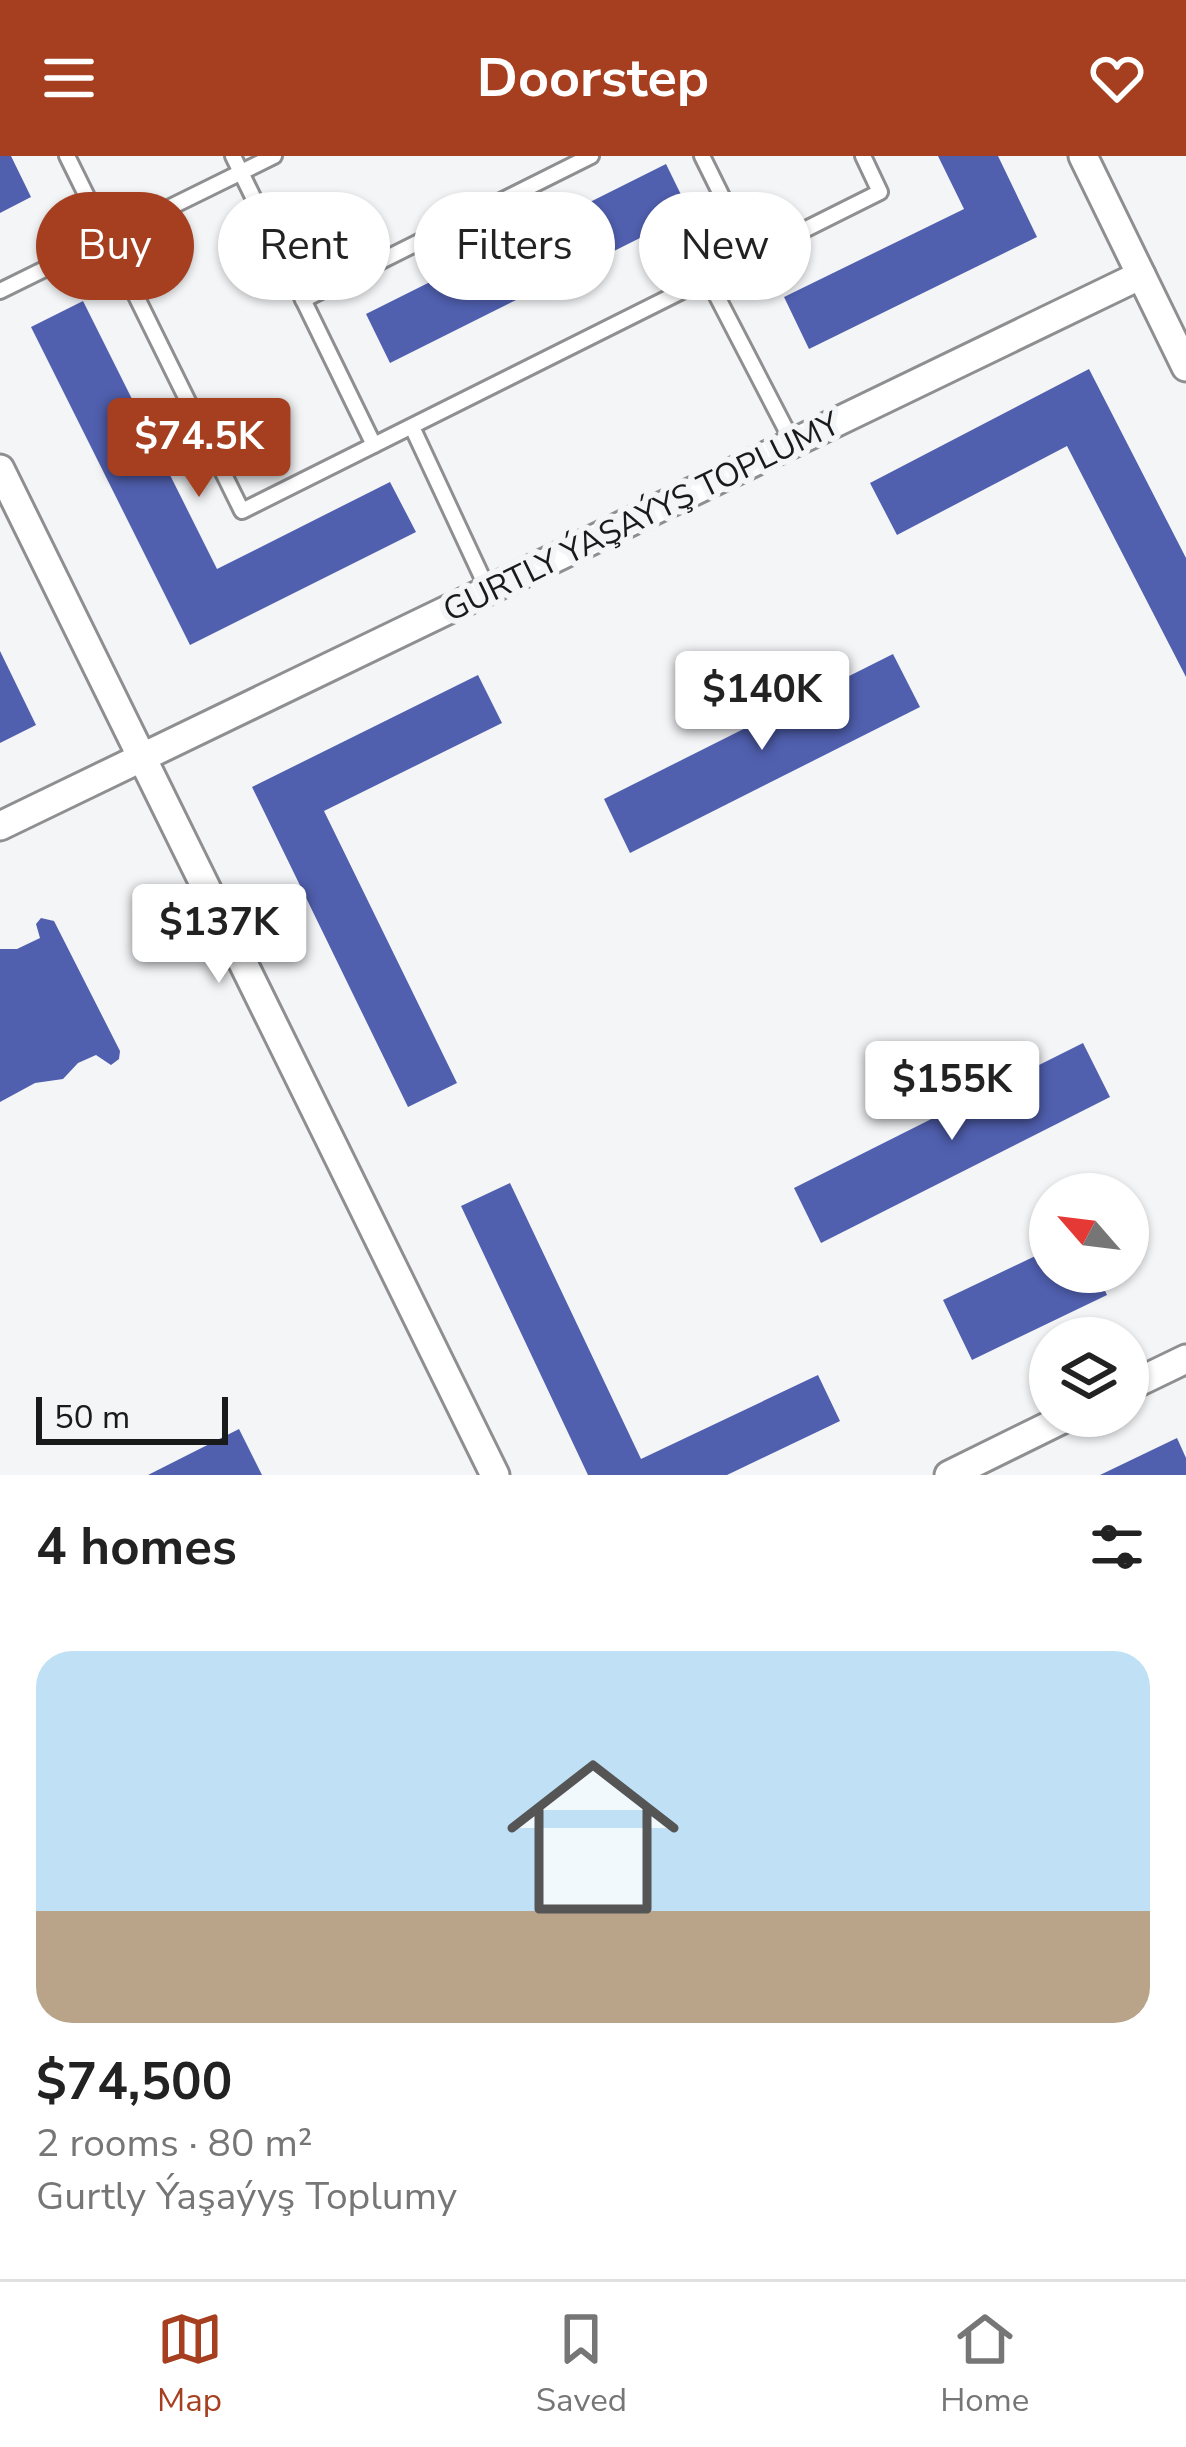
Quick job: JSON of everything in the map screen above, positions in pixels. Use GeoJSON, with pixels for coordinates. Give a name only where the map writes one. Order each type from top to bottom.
{"type":"FeatureCollection","features":[{"type":"Feature","properties":{"kind":"street"},"geometry":{"type":"LineString","coordinates":[[1084,156],[1186,368]]}},
{"type":"Feature","properties":{"kind":"street","name":"GURTLY ÝAŞAÝYŞ TOPLUMY"},"geometry":{"type":"LineString","coordinates":[[0,826],[1141,275]]}},
{"type":"Feature","properties":{"kind":"street"},"geometry":{"type":"LineString","coordinates":[[0,469],[495,1475]]}},
{"type":"Feature","properties":{"kind":"street"},"geometry":{"type":"LineString","coordinates":[[1149,1377],[1186,1359]]}},
{"type":"Feature","properties":{"kind":"street"},"geometry":{"type":"LineString","coordinates":[[949,1475],[1029,1436]]}},
{"type":"Feature","properties":{"kind":"lane"},"geometry":{"type":"LineString","coordinates":[[67,156],[85,192]]}},
{"type":"Feature","properties":{"kind":"lane"},"geometry":{"type":"LineString","coordinates":[[233,156],[251,192]]}},
{"type":"Feature","properties":{"kind":"lane"},"geometry":{"type":"LineString","coordinates":[[194,195],[274,156]]}},
{"type":"Feature","properties":{"kind":"lane"},"geometry":{"type":"LineString","coordinates":[[390,257],[591,156]]}},
{"type":"Feature","properties":{"kind":"lane"},"geometry":{"type":"LineString","coordinates":[[701,156],[719,192]]}},
{"type":"Feature","properties":{"kind":"lane"},"geometry":{"type":"LineString","coordinates":[[811,227],[880,192],[862,156]]}},
{"type":"Feature","properties":{"kind":"lane"},"geometry":{"type":"LineString","coordinates":[[0,291],[36,273]]}},
{"type":"Feature","properties":{"kind":"lane"},"geometry":{"type":"LineString","coordinates":[[138,300],[242,511],[666,300]]}},
{"type":"Feature","properties":{"kind":"lane"},"geometry":{"type":"LineString","coordinates":[[304,300],[374,445]]}},
{"type":"Feature","properties":{"kind":"lane"},"geometry":{"type":"LineString","coordinates":[[719,300],[793,443]]}},
{"type":"Feature","properties":{"kind":"lane"},"geometry":{"type":"LineString","coordinates":[[412,427],[488,590]]}},
{"type":"Feature","properties":{"kind":"building"},"geometry":{"type":"Polygon","coordinates":[[[0,156],[11,156],[31,197],[0,213],[0,156]]]}},
{"type":"Feature","properties":{"kind":"building"},"geometry":{"type":"Polygon","coordinates":[[[938,156],[998,156],[1037,237],[809,349],[785,300],[811,300],[811,284],[964,209],[938,156]]]}},
{"type":"Feature","properties":{"kind":"building"},"geometry":{"type":"Polygon","coordinates":[[[666,164],[680,192],[639,192],[639,238],[615,250],[615,192],[610,192],[666,164]]]}},
{"type":"Feature","properties":{"kind":"building"},"geometry":{"type":"Polygon","coordinates":[[[414,290],[414,300],[516,300],[390,363],[366,314],[414,290]]]}},
{"type":"Feature","properties":{"kind":"building"},"geometry":{"type":"Polygon","coordinates":[[[83,301],[217,569],[390,482],[416,532],[190,645],[31,327],[83,301]]]}},
{"type":"Feature","properties":{"kind":"building"},"geometry":{"type":"Polygon","coordinates":[[[1089,369],[1186,558],[1186,677],[1067,446],[897,535],[870,483],[1089,369]]]}},
{"type":"Feature","properties":{"kind":"building"},"geometry":{"type":"Polygon","coordinates":[[[0,651],[36,725],[0,743],[0,651]]]}},
{"type":"Feature","properties":{"kind":"building"},"geometry":{"type":"Polygon","coordinates":[[[893,654],[920,707],[630,853],[604,799],[893,654]]]}},
{"type":"Feature","properties":{"kind":"building"},"geometry":{"type":"Polygon","coordinates":[[[478,675],[502,723],[324,811],[457,1083],[408,1107],[252,787],[478,675]]]}},
{"type":"Feature","properties":{"kind":"building"},"geometry":{"type":"Polygon","coordinates":[[[41,918],[54,921],[120,1051],[119,1059],[111,1065],[96,1055],[78,1063],[63,1079],[35,1083],[0,1102],[0,949],[17,949],[40,938],[36,924],[41,918]]]}},
{"type":"Feature","properties":{"kind":"building"},"geometry":{"type":"Polygon","coordinates":[[[1083,1043],[1110,1097],[821,1243],[794,1188],[1083,1043]]]}},
{"type":"Feature","properties":{"kind":"building"},"geometry":{"type":"Polygon","coordinates":[[[510,1183],[641,1459],[818,1375],[840,1421],[727,1475],[588,1475],[461,1206],[510,1183]]]}},
{"type":"Feature","properties":{"kind":"building"},"geometry":{"type":"Polygon","coordinates":[[[1029,1259],[1029,1293],[1107,1295],[1061,1317],[1029,1317],[1029,1333],[972,1360],[943,1300],[1029,1259]]]}},
{"type":"Feature","properties":{"kind":"building"},"geometry":{"type":"Polygon","coordinates":[[[239,1429],[262,1475],[148,1475],[239,1429]]]}},
{"type":"Feature","properties":{"kind":"building"},"geometry":{"type":"Polygon","coordinates":[[[1177,1438],[1186,1458],[1186,1475],[1100,1475],[1177,1438]]]}}]}
